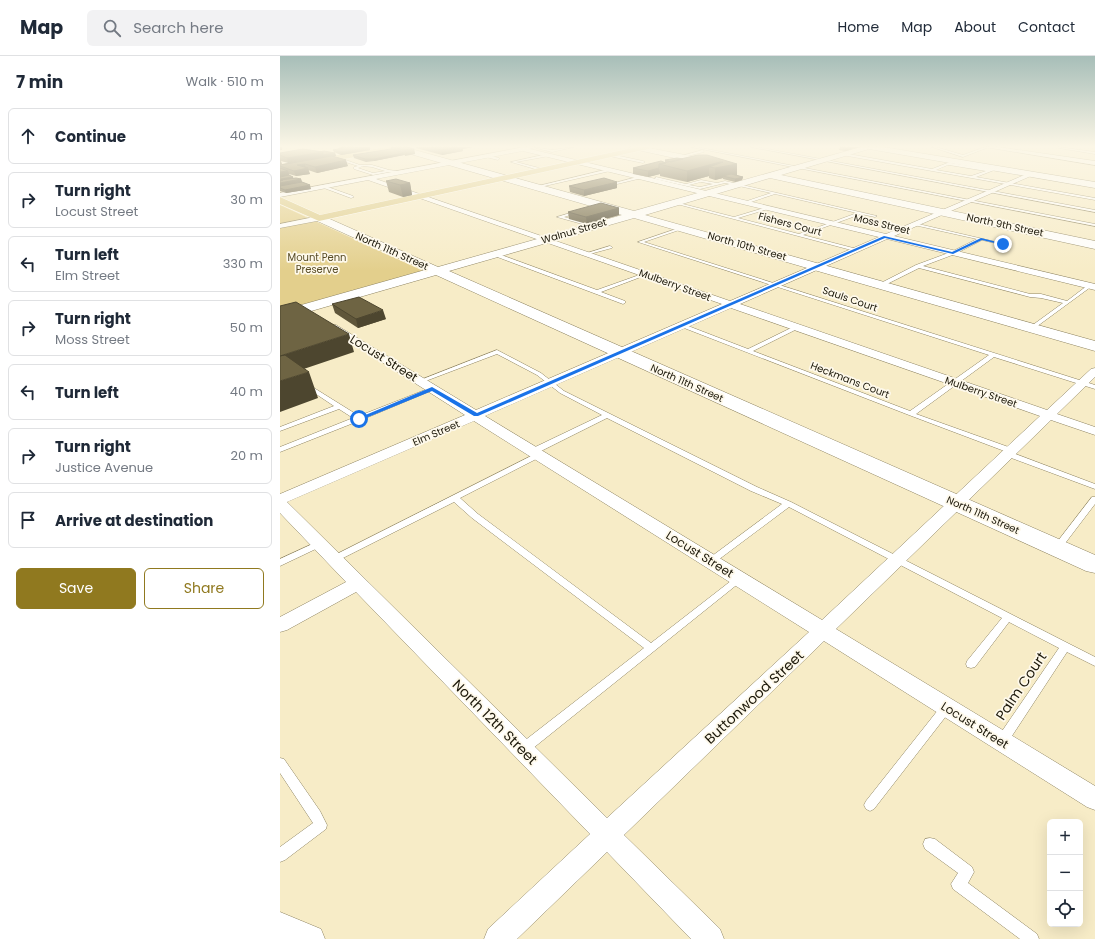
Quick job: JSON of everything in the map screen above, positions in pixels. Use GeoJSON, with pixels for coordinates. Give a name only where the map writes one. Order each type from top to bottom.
{"type":"FeatureCollection","features":[{"type":"Feature","properties":{"kind":"main road"},"geometry":{"type":"LineString","coordinates":[[319,218],[456,188]]}},
{"type":"Feature","properties":{"kind":"main road","name":"North 11th Street"},"geometry":{"type":"LineString","coordinates":[[280,200],[319,218]]}},
{"type":"Feature","properties":{"kind":"street"},"geometry":{"type":"LineString","coordinates":[[280,195],[318,188]]}},
{"type":"Feature","properties":{"kind":"street","name":"Mulberry Street"},"geometry":{"type":"LineString","coordinates":[[400,188],[729,305],[1095,431]]}},
{"type":"Feature","properties":{"kind":"street","name":"North 10th Street"},"geometry":{"type":"LineString","coordinates":[[540,188],[599,207],[633,214],[683,228],[1095,346]]}},
{"type":"Feature","properties":{"kind":"street","name":"Moss Street"},"geometry":{"type":"LineString","coordinates":[[690,188],[745,203],[1092,286]]}},
{"type":"Feature","properties":{"kind":"street","name":"Walnut Street"},"geometry":{"type":"LineString","coordinates":[[281,318],[304,309],[724,188]]}},
{"type":"Feature","properties":{"kind":"street","name":"North 9th Street"},"geometry":{"type":"LineString","coordinates":[[828,188],[1095,244]]}},
{"type":"Feature","properties":{"kind":"street","name":"Elm Street"},"geometry":{"type":"LineString","coordinates":[[280,500],[997,188]]}},
{"type":"Feature","properties":{"kind":"street"},"geometry":{"type":"LineString","coordinates":[[280,226],[319,218]]}},
{"type":"Feature","properties":{"kind":"street","name":"North 11th Street"},"geometry":{"type":"LineString","coordinates":[[319,218],[1095,565]]}},
{"type":"Feature","properties":{"kind":"street","name":"Locust Street"},"geometry":{"type":"LineString","coordinates":[[304,309],[1095,799]]}},
{"type":"Feature","properties":{"kind":"street","name":"Buttonwood Street"},"geometry":{"type":"LineString","coordinates":[[498,939],[606,834],[824,632],[1010,452],[1049,416],[1089,385],[1095,372]]}},
{"type":"Feature","properties":{"kind":"street","name":"North 12th Street"},"geometry":{"type":"LineString","coordinates":[[280,504],[710,939]]}},
{"type":"Feature","properties":{"kind":"street"},"geometry":{"type":"LineString","coordinates":[[280,625],[358,583]]}},
{"type":"Feature","properties":{"kind":"street"},"geometry":{"type":"LineString","coordinates":[[280,925],[311,939]]}},
{"type":"Feature","properties":{"kind":"lane"},"geometry":{"type":"LineString","coordinates":[[328,188],[352,197]]}},
{"type":"Feature","properties":{"kind":"lane"},"geometry":{"type":"LineString","coordinates":[[750,188],[875,216]]}},
{"type":"Feature","properties":{"kind":"lane"},"geometry":{"type":"LineString","coordinates":[[902,188],[1095,225]]}},
{"type":"Feature","properties":{"kind":"lane"},"geometry":{"type":"LineString","coordinates":[[916,191],[924,188]]}},
{"type":"Feature","properties":{"kind":"lane"},"geometry":{"type":"LineString","coordinates":[[974,188],[1095,211]]}},
{"type":"Feature","properties":{"kind":"lane"},"geometry":{"type":"LineString","coordinates":[[1032,188],[1095,199]]}},
{"type":"Feature","properties":{"kind":"lane"},"geometry":{"type":"LineString","coordinates":[[745,203],[774,194]]}},
{"type":"Feature","properties":{"kind":"lane"},"geometry":{"type":"LineString","coordinates":[[1035,204],[1041,201]]}},
{"type":"Feature","properties":{"kind":"lane","name":"Fishers Court"},"geometry":{"type":"LineString","coordinates":[[674,203],[855,250]]}},
{"type":"Feature","properties":{"kind":"lane"},"geometry":{"type":"LineString","coordinates":[[1022,210],[1028,207]]}},
{"type":"Feature","properties":{"kind":"lane"},"geometry":{"type":"LineString","coordinates":[[735,218],[767,208]]}},
{"type":"Feature","properties":{"kind":"lane"},"geometry":{"type":"LineString","coordinates":[[581,211],[560,217],[592,226]]}},
{"type":"Feature","properties":{"kind":"lane"},"geometry":{"type":"LineString","coordinates":[[800,235],[860,212]]}},
{"type":"Feature","properties":{"kind":"lane"},"geometry":{"type":"LineString","coordinates":[[915,224],[1003,244]]}},
{"type":"Feature","properties":{"kind":"lane"},"geometry":{"type":"LineString","coordinates":[[803,226],[815,229]]}},
{"type":"Feature","properties":{"kind":"lane","name":"Sauls Court"},"geometry":{"type":"LineString","coordinates":[[683,228],[640,242],[776,284],[1089,385]]}},
{"type":"Feature","properties":{"kind":"lane"},"geometry":{"type":"LineString","coordinates":[[881,285],[918,266],[953,253],[981,239]]}},
{"type":"Feature","properties":{"kind":"lane"},"geometry":{"type":"LineString","coordinates":[[586,254],[610,247]]}},
{"type":"Feature","properties":{"kind":"lane"},"geometry":{"type":"LineString","coordinates":[[494,254],[623,302]]}},
{"type":"Feature","properties":{"kind":"lane"},"geometry":{"type":"LineString","coordinates":[[918,266],[1030,295],[1066,302]]}},
{"type":"Feature","properties":{"kind":"lane"},"geometry":{"type":"LineString","coordinates":[[597,292],[644,275]]}},
{"type":"Feature","properties":{"kind":"lane"},"geometry":{"type":"LineString","coordinates":[[1032,328],[1066,302],[1092,286]]}},
{"type":"Feature","properties":{"kind":"lane","name":"Heckmans Court"},"geometry":{"type":"LineString","coordinates":[[682,325],[1010,452],[1095,487]]}},
{"type":"Feature","properties":{"kind":"lane"},"geometry":{"type":"LineString","coordinates":[[748,351],[795,328]]}},
{"type":"Feature","properties":{"kind":"lane"},"geometry":{"type":"LineString","coordinates":[[280,450],[359,419],[497,352],[539,374],[562,392],[754,489],[788,504],[1095,662]]}},
{"type":"Feature","properties":{"kind":"lane"},"geometry":{"type":"LineString","coordinates":[[910,414],[993,354]]}},
{"type":"Feature","properties":{"kind":"lane"},"geometry":{"type":"LineString","coordinates":[[300,382],[359,419]]}},
{"type":"Feature","properties":{"kind":"lane"},"geometry":{"type":"LineString","coordinates":[[280,429],[340,406]]}},
{"type":"Feature","properties":{"kind":"lane"},"geometry":{"type":"LineString","coordinates":[[334,559],[455,498],[607,415]]}},
{"type":"Feature","properties":{"kind":"lane"},"geometry":{"type":"LineString","coordinates":[[455,498],[475,516],[652,648]]}},
{"type":"Feature","properties":{"kind":"lane"},"geometry":{"type":"LineString","coordinates":[[1057,548],[1095,500]]}},
{"type":"Feature","properties":{"kind":"lane"},"geometry":{"type":"LineString","coordinates":[[711,561],[788,504]]}},
{"type":"Feature","properties":{"kind":"lane"},"geometry":{"type":"LineString","coordinates":[[280,563],[319,544]]}},
{"type":"Feature","properties":{"kind":"lane"},"geometry":{"type":"LineString","coordinates":[[522,750],[739,579]]}},
{"type":"Feature","properties":{"kind":"lane"},"geometry":{"type":"LineString","coordinates":[[971,664],[1008,617]]}},
{"type":"Feature","properties":{"kind":"lane","name":"Palm Court"},"geometry":{"type":"LineString","coordinates":[[1002,742],[1065,647]]}},
{"type":"Feature","properties":{"kind":"lane"},"geometry":{"type":"LineString","coordinates":[[870,805],[946,708]]}},
{"type":"Feature","properties":{"kind":"lane"},"geometry":{"type":"LineString","coordinates":[[280,763],[316,815],[321,825],[280,856]]}},
{"type":"Feature","properties":{"kind":"lane"},"geometry":{"type":"LineString","coordinates":[[930,844],[967,872],[958,884],[1032,939]]}},
{"type":"Feature","properties":{"kind":"green space","name":"Mount Penn Preserve"},"geometry":{"type":"Polygon","coordinates":[[[280,205],[421,270],[423,271],[280,313],[280,205]]]}},
{"type":"Feature","properties":{"kind":"building"},"geometry":{"type":"Polygon","coordinates":[[[281,188],[294,188],[285,190],[281,188]]]}},
{"type":"Feature","properties":{"kind":"building"},"geometry":{"type":"Polygon","coordinates":[[[577,188],[591,188],[584,190],[577,188]]]}},
{"type":"Feature","properties":{"kind":"building"},"geometry":{"type":"Polygon","coordinates":[[[601,203],[619,208],[586,217],[568,212],[601,203]]]}},
{"type":"Feature","properties":{"kind":"building"},"geometry":{"type":"Polygon","coordinates":[[[359,297],[383,310],[356,319],[332,304],[359,297]]]}},
{"type":"Feature","properties":{"kind":"building"},"geometry":{"type":"Polygon","coordinates":[[[296,302],[349,334],[280,356],[280,306],[296,302]]]}},
{"type":"Feature","properties":{"kind":"building"},"geometry":{"type":"Polygon","coordinates":[[[285,355],[309,372],[280,381],[280,356],[285,355]]]}},
{"type":"Feature","properties":{"kind":"route"},"geometry":{"type":"LineString","coordinates":[[359,419],[432,389],[476,415],[885,237],[953,253],[981,239],[1003,244]]}}]}
